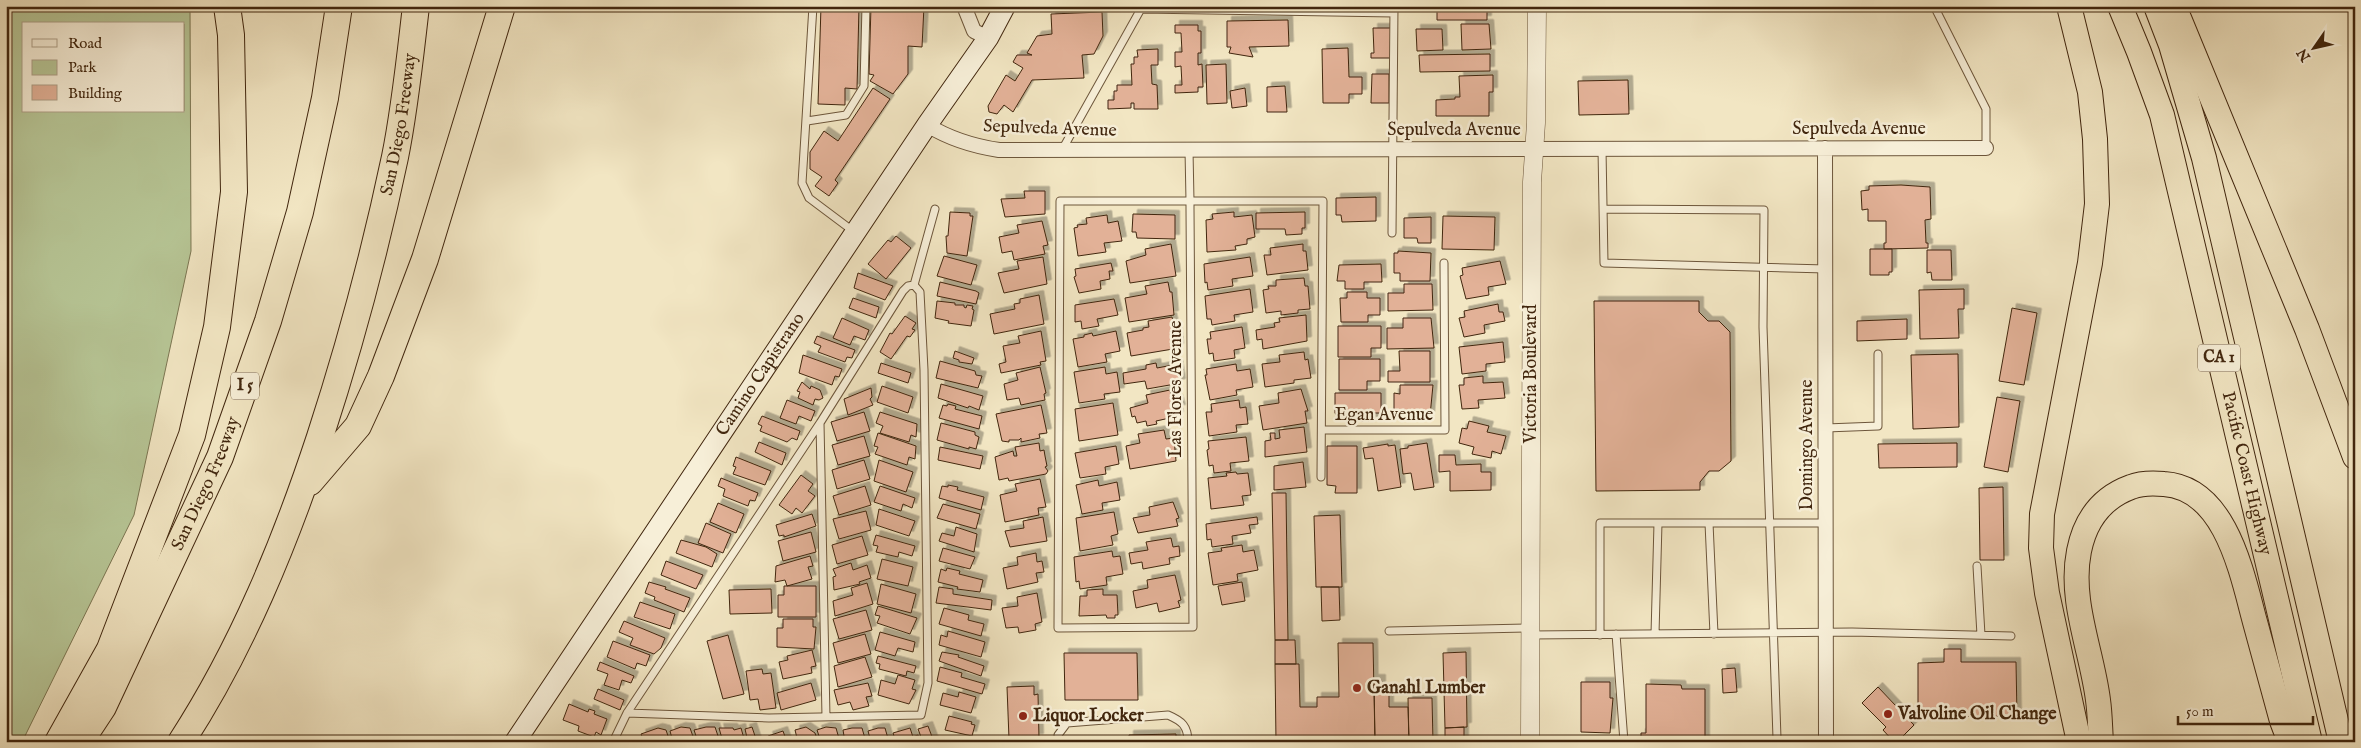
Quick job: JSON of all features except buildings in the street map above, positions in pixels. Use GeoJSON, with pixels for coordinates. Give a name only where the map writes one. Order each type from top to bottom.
{"type":"FeatureCollection","features":[{"type":"Feature","properties":{"kind":"highway"},"geometry":{"type":"LineString","coordinates":[[58,742],[110,649],[192,435],[217,327],[234,192],[231,35],[227,6]]}},
{"type":"Feature","properties":{"kind":"highway","name":"San Diego Freeway"},"geometry":{"type":"LineString","coordinates":[[80,742],[103,707],[220,457],[265,330],[300,212],[325,98],[339,6]]}},
{"type":"Feature","properties":{"kind":"highway","name":"San Diego Freeway"},"geometry":{"type":"LineString","coordinates":[[181,742],[198,715],[257,602],[302,492],[358,316],[395,156],[416,6]]}},
{"type":"Feature","properties":{"kind":"highway"},"geometry":{"type":"LineString","coordinates":[[302,492],[358,426],[381,376],[425,259],[502,6]]}},
{"type":"Feature","properties":{"kind":"highway"},"geometry":{"type":"LineString","coordinates":[[2069,6],[2090,92],[2095,139],[2098,204],[2090,263],[2042,514],[2041,548],[2047,593],[2079,742]]}},
{"type":"Feature","properties":{"kind":"highway","name":"Pacific Coast Highway"},"geometry":{"type":"LineString","coordinates":[[2120,6],[2162,116],[2292,726],[2310,742]]}},
{"type":"Feature","properties":{"kind":"highway","name":"Pacific Coast Highway"},"geometry":{"type":"LineString","coordinates":[[2156,6],[2171,45],[2204,158],[2338,728]]}},
{"type":"Feature","properties":{"kind":"highway"},"geometry":{"type":"LineString","coordinates":[[2174,6],[2307,329],[2355,457]]}},
{"type":"Feature","properties":{"kind":"highway"},"geometry":{"type":"LineString","coordinates":[[2101,742],[2098,700],[2076,588],[2079,552],[2086,528],[2093,516],[2112,495],[2133,486],[2153,483],[2175,484],[2198,495],[2224,526],[2238,562],[2292,726]]}},
{"type":"Feature","properties":{"kind":"main road","name":"Camino Capistrano"},"geometry":{"type":"LineString","coordinates":[[515,742],[927,125],[988,38],[1005,6]]}},
{"type":"Feature","properties":{"kind":"street"},"geometry":{"type":"LineString","coordinates":[[964,6],[974,31],[988,38]]}},
{"type":"Feature","properties":{"kind":"street","name":"Victoria Boulevard"},"geometry":{"type":"LineString","coordinates":[[1530,742],[1532,182],[1537,6]]}},
{"type":"Feature","properties":{"kind":"street","name":"Sepulveda Avenue"},"geometry":{"type":"LineString","coordinates":[[927,125],[946,137],[968,145],[999,150],[1986,148]]}},
{"type":"Feature","properties":{"kind":"street","name":"Domingo Avenue"},"geometry":{"type":"LineString","coordinates":[[1825,148],[1826,742]]}},
{"type":"Feature","properties":{"kind":"lane"},"geometry":{"type":"LineString","coordinates":[[813,6],[802,183],[809,198],[855,233]]}},
{"type":"Feature","properties":{"kind":"lane"},"geometry":{"type":"LineString","coordinates":[[806,121],[846,115],[864,86],[866,6]]}},
{"type":"Feature","properties":{"kind":"lane"},"geometry":{"type":"LineString","coordinates":[[1934,6],[1986,110],[1986,148]]}},
{"type":"Feature","properties":{"kind":"lane"},"geometry":{"type":"LineString","coordinates":[[1061,150],[1141,8],[1394,10],[1394,150],[1391,176],[1392,233]]}},
{"type":"Feature","properties":{"kind":"lane"},"geometry":{"type":"LineString","coordinates":[[1602,149],[1604,263],[1826,270]]}},
{"type":"Feature","properties":{"kind":"lane","name":"Las Flores Avenue"},"geometry":{"type":"LineString","coordinates":[[1189,150],[1190,201],[1193,627],[1058,628],[1060,201],[1190,201]]}},
{"type":"Feature","properties":{"kind":"lane"},"geometry":{"type":"LineString","coordinates":[[1190,201],[1323,201],[1323,430],[1321,477]]}},
{"type":"Feature","properties":{"kind":"lane"},"geometry":{"type":"LineString","coordinates":[[1604,208],[1764,210],[1769,523],[1777,738]]}},
{"type":"Feature","properties":{"kind":"lane"},"geometry":{"type":"LineString","coordinates":[[914,285],[935,209]]}},
{"type":"Feature","properties":{"kind":"lane","name":"Egan Avenue"},"geometry":{"type":"LineString","coordinates":[[1323,430],[1445,430],[1444,263]]}},
{"type":"Feature","properties":{"kind":"lane"},"geometry":{"type":"LineString","coordinates":[[612,742],[627,713],[820,423],[903,291],[908,286],[914,285]]}},
{"type":"Feature","properties":{"kind":"lane"},"geometry":{"type":"LineString","coordinates":[[627,713],[769,718],[921,715],[928,683],[924,370],[920,292],[914,285]]}},
{"type":"Feature","properties":{"kind":"lane"},"geometry":{"type":"LineString","coordinates":[[1826,428],[1878,426],[1878,354]]}},
{"type":"Feature","properties":{"kind":"lane"},"geometry":{"type":"LineString","coordinates":[[820,423],[826,717]]}},
{"type":"Feature","properties":{"kind":"lane"},"geometry":{"type":"LineString","coordinates":[[1600,634],[1600,523],[1826,523]]}},
{"type":"Feature","properties":{"kind":"lane"},"geometry":{"type":"LineString","coordinates":[[1655,634],[1658,523]]}},
{"type":"Feature","properties":{"kind":"lane"},"geometry":{"type":"LineString","coordinates":[[1709,523],[1714,634]]}},
{"type":"Feature","properties":{"kind":"lane"},"geometry":{"type":"LineString","coordinates":[[1977,566],[1981,635]]}},
{"type":"Feature","properties":{"kind":"lane"},"geometry":{"type":"LineString","coordinates":[[1389,631],[1530,631],[1600,634],[1826,634],[1852,632],[2012,636]]}},
{"type":"Feature","properties":{"kind":"lane"},"geometry":{"type":"LineString","coordinates":[[1616,634],[1624,742]]}},
{"type":"Feature","properties":{"kind":"lane"},"geometry":{"type":"LineString","coordinates":[[1059,742],[1058,735],[1067,723],[1168,715],[1181,720],[1188,730],[1188,742]]}},
{"type":"Feature","properties":{"kind":"green space"},"geometry":{"type":"Polygon","coordinates":[[[6,6],[190,6],[191,251],[134,515],[22,742],[6,742],[6,6]]]}},
{"type":"Feature","properties":{"kind":"place","name":"Ganahl Lumber"},"geometry":{"type":"Point","coordinates":[1357,688]}},
{"type":"Feature","properties":{"kind":"place","name":"Valvoline Oil Change"},"geometry":{"type":"Point","coordinates":[1888,714]}},
{"type":"Feature","properties":{"kind":"place","name":"Liquor Locker"},"geometry":{"type":"Point","coordinates":[1023,716]}}]}
